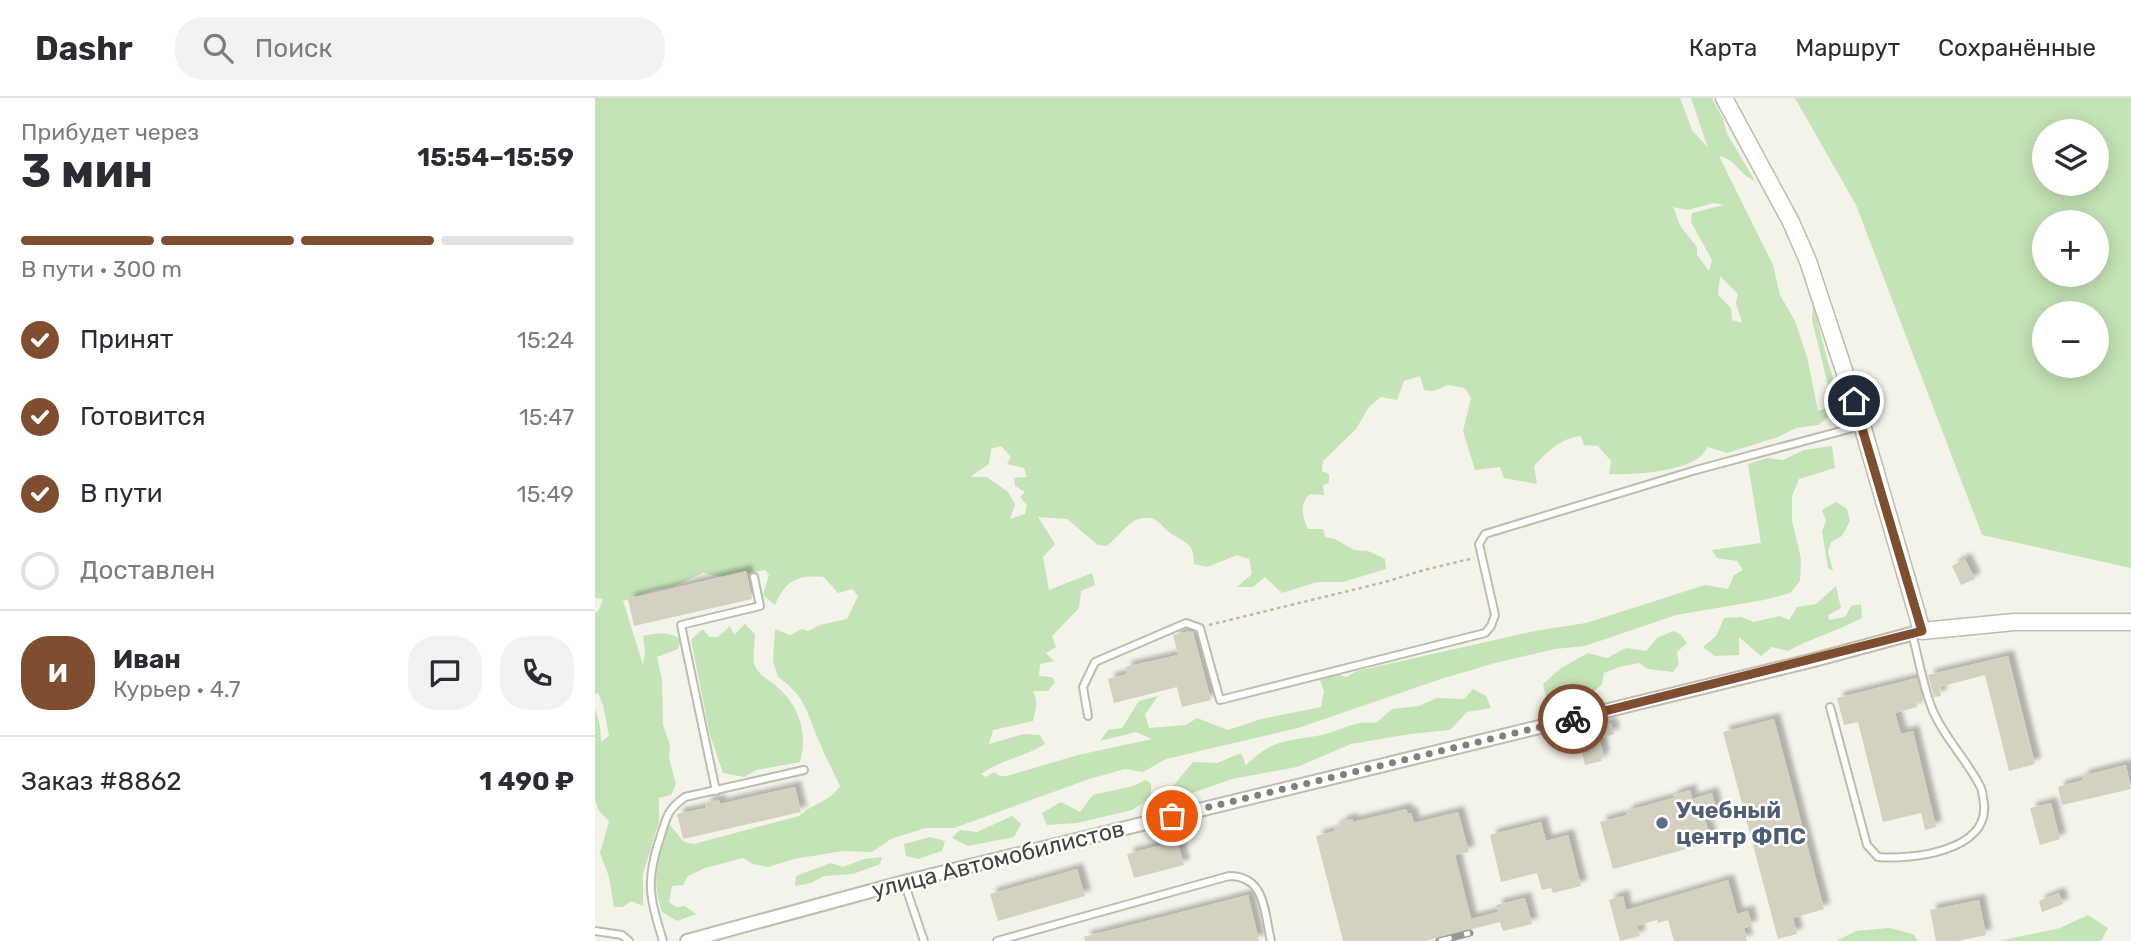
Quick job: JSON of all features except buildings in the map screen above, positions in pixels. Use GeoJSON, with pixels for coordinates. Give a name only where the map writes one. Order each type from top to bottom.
{"type":"FeatureCollection","features":[{"type":"Feature","properties":{"kind":"street"},"geometry":{"type":"LineString","coordinates":[[1724,98],[1791,222],[1808,261],[1862,425],[1917,632]]}},
{"type":"Feature","properties":{"kind":"street","name":"улица Автомобилистов"},"geometry":{"type":"LineString","coordinates":[[687,941],[904,882],[1917,632],[2014,622],[2131,622]]}},
{"type":"Feature","properties":{"kind":"lane"},"geometry":{"type":"LineString","coordinates":[[1088,716],[1083,687],[1095,662],[1186,623],[1200,628],[1220,700],[1485,633],[1495,615],[1480,556],[1479,544],[1485,534],[1696,470],[1862,425]]}},
{"type":"Feature","properties":{"kind":"lane"},"geometry":{"type":"LineString","coordinates":[[716,791],[681,625],[760,606],[754,577]]}},
{"type":"Feature","properties":{"kind":"lane"},"geometry":{"type":"LineString","coordinates":[[1829,707],[1867,845],[1878,857],[1896,858],[1953,847],[1975,832],[1985,814],[1982,790],[1951,744],[1933,710],[1917,632]]}},
{"type":"Feature","properties":{"kind":"lane"},"geometry":{"type":"LineString","coordinates":[[663,941],[652,906],[649,884],[652,863],[670,808],[685,797],[804,770]]}},
{"type":"Feature","properties":{"kind":"lane"},"geometry":{"type":"LineString","coordinates":[[997,941],[1229,876],[1249,879],[1258,889],[1271,941]]}},
{"type":"Feature","properties":{"kind":"lane"},"geometry":{"type":"LineString","coordinates":[[904,882],[924,941]]}},
{"type":"Feature","properties":{"kind":"lane"},"geometry":{"type":"LineString","coordinates":[[595,931],[622,936],[629,941]]}},
{"type":"Feature","properties":{"kind":"path"},"geometry":{"type":"LineString","coordinates":[[1200,628],[1480,556]]}},
{"type":"Feature","properties":{"kind":"green space"},"geometry":{"type":"Polygon","coordinates":[[[595,98],[1680,98],[1692,130],[1708,148],[1691,98],[1712,98],[1727,134],[1755,181],[1731,161],[1719,156],[1773,265],[1780,295],[1795,321],[1807,357],[1818,411],[1827,408],[1831,397],[1812,320],[1813,304],[1829,366],[1843,405],[1842,418],[1833,413],[1818,425],[1796,428],[1778,437],[1727,453],[1708,447],[1700,457],[1688,463],[1654,472],[1609,474],[1611,461],[1598,446],[1584,445],[1581,436],[1574,437],[1555,446],[1534,466],[1537,484],[1504,478],[1500,467],[1475,470],[1463,431],[1471,398],[1465,388],[1448,385],[1434,391],[1424,390],[1420,376],[1404,381],[1397,400],[1381,397],[1369,407],[1356,429],[1323,461],[1322,471],[1329,474],[1329,483],[1323,485],[1324,495],[1310,494],[1303,506],[1308,529],[1323,529],[1325,537],[1335,539],[1354,550],[1368,551],[1385,559],[1386,569],[1343,582],[1317,582],[1282,593],[1265,577],[1253,587],[1237,587],[1252,574],[1249,559],[1237,555],[1207,567],[1194,564],[1189,546],[1154,519],[1136,520],[1107,546],[1098,545],[1067,519],[1038,517],[1055,544],[1043,557],[1049,590],[1092,573],[1095,585],[1081,591],[1079,608],[1052,636],[1056,647],[1046,653],[1054,661],[1040,664],[1039,676],[1052,677],[1055,682],[1048,691],[1033,691],[1036,706],[1033,721],[993,730],[989,744],[1024,734],[1040,735],[1045,744],[981,774],[986,777],[994,772],[1007,776],[1078,755],[1152,739],[1136,732],[1100,741],[1108,730],[1122,728],[1139,701],[1158,696],[1145,714],[1149,728],[1186,725],[1197,718],[1228,730],[1261,719],[1321,707],[1324,691],[1320,680],[1336,673],[1346,677],[1357,671],[1535,631],[1586,623],[1705,585],[1728,589],[1734,575],[1743,570],[1737,561],[1717,558],[1712,550],[1761,543],[1748,464],[1767,458],[1783,460],[1804,450],[1832,446],[1835,468],[1799,479],[1792,496],[1792,521],[1801,559],[1800,581],[1790,593],[1676,615],[1585,646],[1555,649],[1495,663],[1298,728],[1166,759],[1143,772],[1125,769],[1089,779],[954,828],[925,828],[891,839],[872,852],[843,851],[794,859],[768,867],[753,864],[743,858],[705,868],[688,876],[683,885],[672,886],[669,902],[676,907],[685,906],[696,914],[677,921],[662,912],[656,877],[669,824],[684,842],[694,844],[799,816],[831,796],[840,786],[804,705],[794,691],[778,677],[773,661],[775,629],[790,635],[802,629],[808,631],[820,625],[847,619],[858,596],[852,589],[838,593],[824,577],[807,577],[788,585],[775,605],[763,595],[769,575],[765,570],[723,577],[703,573],[674,586],[623,601],[643,665],[643,636],[668,634],[681,640],[678,649],[657,657],[662,680],[663,725],[670,745],[669,758],[676,784],[671,795],[659,798],[659,822],[643,874],[643,906],[631,901],[623,907],[614,907],[609,877],[600,853],[609,821],[599,811],[595,800],[595,709],[601,742],[609,736],[603,705],[598,693],[595,694],[595,612],[599,610],[603,599],[595,598],[595,98]],[[1714,203],[1687,210],[1673,207],[1681,227],[1697,247],[1697,255],[1709,271],[1712,260],[1691,222],[1692,213],[1724,205],[1714,203]],[[1720,276],[1718,295],[1731,308],[1732,320],[1742,323],[1736,303],[1738,294],[1720,276]],[[1001,446],[991,449],[989,464],[970,477],[987,477],[1008,492],[1015,504],[1010,519],[1025,514],[1027,505],[1020,497],[1025,492],[1015,486],[1014,478],[1027,477],[1024,468],[1007,464],[1011,457],[1001,446]]]}},
{"type":"Feature","properties":{"kind":"green space"},"geometry":{"type":"Polygon","coordinates":[[[1795,98],[2131,98],[2131,568],[1982,535],[1856,205],[1795,98]]]}},
{"type":"Feature","properties":{"kind":"green space"},"geometry":{"type":"Polygon","coordinates":[[[1836,502],[1847,509],[1850,521],[1842,536],[1831,542],[1828,552],[1833,571],[1828,568],[1822,531],[1826,521],[1822,510],[1836,502]]]}},
{"type":"Feature","properties":{"kind":"green space"},"geometry":{"type":"Polygon","coordinates":[[[1836,586],[1841,608],[1828,615],[1829,620],[1845,617],[1851,606],[1861,604],[1862,618],[1788,651],[1772,647],[1761,656],[1739,637],[1739,655],[1715,656],[1703,647],[1716,636],[1724,618],[1741,617],[1754,622],[1779,616],[1789,620],[1797,607],[1816,604],[1836,586]]]}},
{"type":"Feature","properties":{"kind":"green space"},"geometry":{"type":"Polygon","coordinates":[[[745,624],[755,634],[755,666],[759,673],[791,702],[800,720],[803,740],[800,762],[756,770],[744,777],[723,773],[710,735],[691,640],[703,629],[709,637],[718,637],[730,626],[734,635],[745,624]]]}},
{"type":"Feature","properties":{"kind":"green space"},"geometry":{"type":"Polygon","coordinates":[[[1673,631],[1680,634],[1687,643],[1677,652],[1679,664],[1673,672],[1648,669],[1639,663],[1619,667],[1604,673],[1602,684],[1587,698],[1579,687],[1564,702],[1547,702],[1543,684],[1561,668],[1588,653],[1607,658],[1626,648],[1646,651],[1657,638],[1673,631]]]}},
{"type":"Feature","properties":{"kind":"green space"},"geometry":{"type":"Polygon","coordinates":[[[1473,689],[1486,696],[1491,708],[1467,712],[1450,730],[1351,744],[1297,767],[1232,779],[1176,799],[1163,798],[1193,762],[1217,763],[1241,753],[1246,765],[1265,750],[1281,742],[1322,735],[1355,724],[1376,723],[1392,709],[1419,706],[1437,698],[1464,699],[1473,689]]]}},
{"type":"Feature","properties":{"kind":"green space"},"geometry":{"type":"Polygon","coordinates":[[[1146,780],[1151,784],[1151,798],[1132,810],[1077,823],[1047,825],[1042,813],[1061,802],[1080,812],[1093,795],[1133,786],[1146,780]]]}},
{"type":"Feature","properties":{"kind":"green space"},"geometry":{"type":"Polygon","coordinates":[[[1012,816],[1021,824],[1014,837],[968,846],[952,838],[960,830],[977,832],[1012,816]]]}},
{"type":"Feature","properties":{"kind":"green space"},"geometry":{"type":"Polygon","coordinates":[[[930,837],[945,841],[942,851],[918,859],[906,856],[904,844],[930,837]]]}},
{"type":"Feature","properties":{"kind":"green space"},"geometry":{"type":"Polygon","coordinates":[[[882,857],[880,864],[853,874],[824,876],[811,883],[795,886],[796,876],[831,863],[843,867],[864,859],[882,857]]]}},
{"type":"Feature","properties":{"kind":"green space"},"geometry":{"type":"Polygon","coordinates":[[[2088,915],[2108,928],[2101,941],[1999,941],[2060,928],[2088,915]]]}},
{"type":"Feature","properties":{"kind":"green space"},"geometry":{"type":"Polygon","coordinates":[[[1889,928],[1913,934],[1918,941],[1836,941],[1856,931],[1889,928]]]}},
{"type":"Feature","properties":{"kind":"railway"},"geometry":{"type":"LineString","coordinates":[[1439,941],[1470,933]]}},
{"type":"Feature","properties":{"kind":"way so far"},"geometry":{"type":"LineString","coordinates":[[1172,816],[1573,719]]}},
{"type":"Feature","properties":{"kind":"place","name":"Учебный центр ФПС"},"geometry":{"type":"Point","coordinates":[1662,823]}},
{"type":"Feature","properties":{"kind":"route"},"geometry":{"type":"LineString","coordinates":[[1573,719],[1922,631],[1854,401]]}}]}
